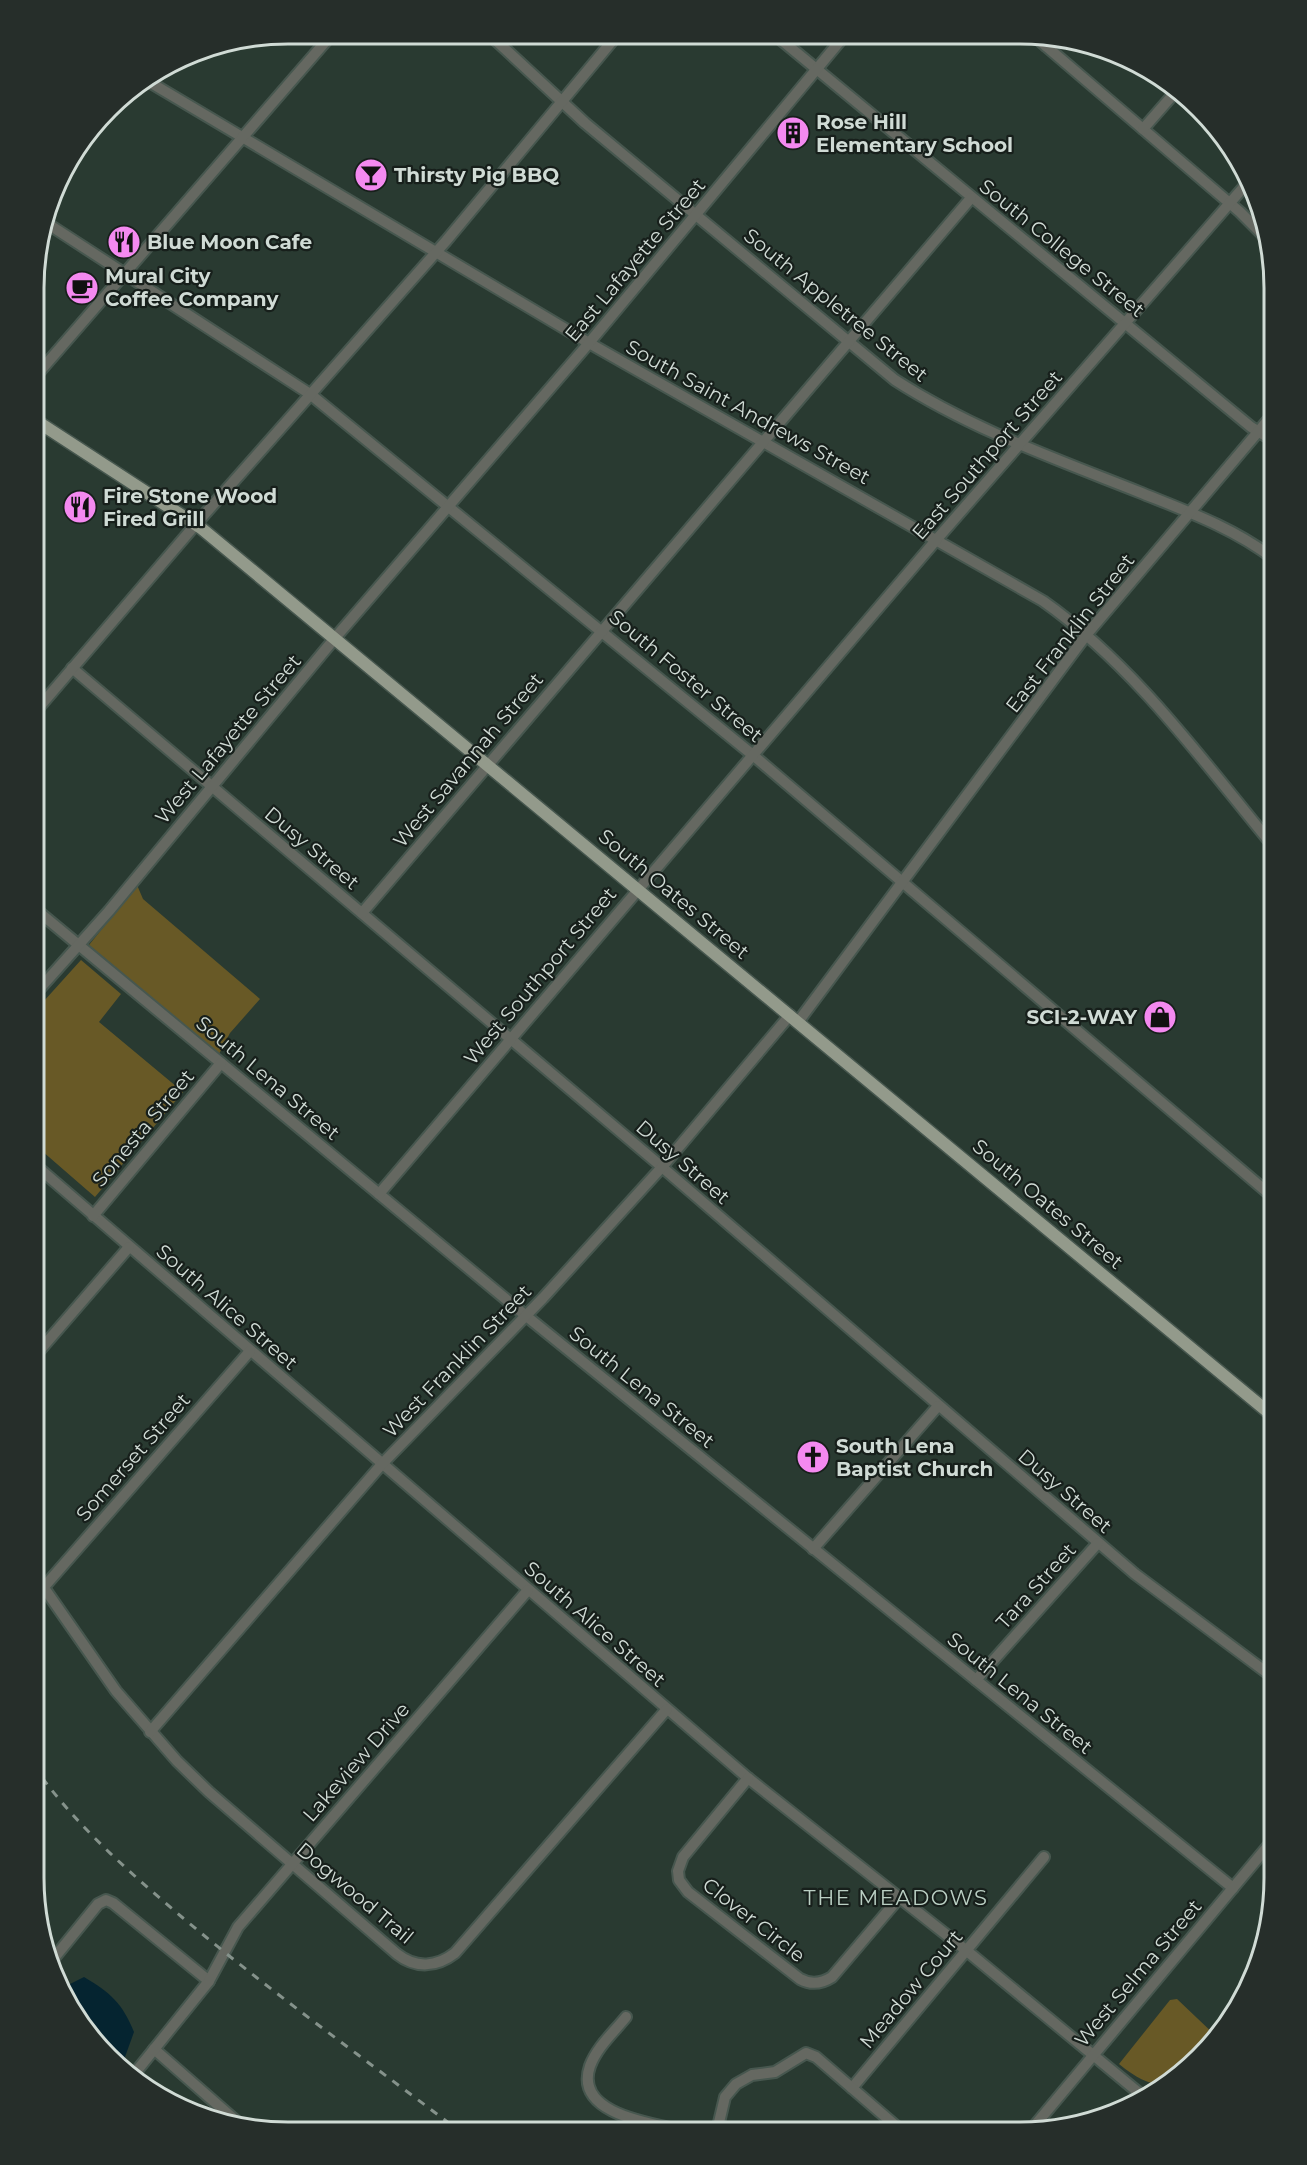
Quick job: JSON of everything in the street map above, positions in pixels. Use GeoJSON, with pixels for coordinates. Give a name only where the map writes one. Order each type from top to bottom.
{"type":"FeatureCollection","features":[{"type":"Feature","properties":{"kind":"main road","name":"South Oates Street"},"geometry":{"type":"LineString","coordinates":[[44,426],[196,524],[1264,1409]]}},
{"type":"Feature","properties":{"kind":"street"},"geometry":{"type":"LineString","coordinates":[[44,365],[243,137],[320,44]]}},
{"type":"Feature","properties":{"kind":"street","name":"South Appletree Street"},"geometry":{"type":"LineString","coordinates":[[500,44],[561,101],[695,215],[848,342],[925,399],[964,420],[1021,445],[1230,530],[1264,552]]}},
{"type":"Feature","properties":{"kind":"street"},"geometry":{"type":"LineString","coordinates":[[44,700],[435,250],[446,241],[609,44]]}},
{"type":"Feature","properties":{"kind":"street","name":"South College Street"},"geometry":{"type":"LineString","coordinates":[[785,44],[1125,324],[1264,434]]}},
{"type":"Feature","properties":{"kind":"street","name":"East Lafayette Street"},"geometry":{"type":"LineString","coordinates":[[449,505],[589,343],[837,44]]}},
{"type":"Feature","properties":{"kind":"street"},"geometry":{"type":"LineString","coordinates":[[1046,46],[1256,229]]}},
{"type":"Feature","properties":{"kind":"street","name":"South Saint Andrews Street"},"geometry":{"type":"LineString","coordinates":[[153,84],[589,343],[937,538],[1034,595],[1087,634],[1150,699],[1264,835]]}},
{"type":"Feature","properties":{"kind":"street"},"geometry":{"type":"LineString","coordinates":[[1143,129],[1171,97]]}},
{"type":"Feature","properties":{"kind":"street","name":"East Southport Street"},"geometry":{"type":"LineString","coordinates":[[754,756],[937,538],[1021,445],[1242,189]]}},
{"type":"Feature","properties":{"kind":"street","name":"West Savannah Street"},"geometry":{"type":"LineString","coordinates":[[362,914],[971,198]]}},
{"type":"Feature","properties":{"kind":"street","name":"South Foster Street"},"geometry":{"type":"LineString","coordinates":[[51,226],[310,394],[449,505],[754,756],[1264,1190]]}},
{"type":"Feature","properties":{"kind":"street","name":"East Franklin Street"},"geometry":{"type":"LineString","coordinates":[[902,882],[1087,634],[1264,425]]}},
{"type":"Feature","properties":{"kind":"street","name":"West Lafayette Street"},"geometry":{"type":"LineString","coordinates":[[44,984],[80,945],[335,638],[449,505]]}},
{"type":"Feature","properties":{"kind":"street","name":"Dusy Street"},"geometry":{"type":"LineString","coordinates":[[72,668],[662,1167],[1098,1544],[1178,1608],[1264,1671]]}},
{"type":"Feature","properties":{"kind":"street","name":"West Southport Street"},"geometry":{"type":"LineString","coordinates":[[379,1194],[754,756]]}},
{"type":"Feature","properties":{"kind":"street","name":"West Franklin Street"},"geometry":{"type":"LineString","coordinates":[[150,1732],[382,1464],[525,1315],[662,1167],[794,1019],[902,882]]}},
{"type":"Feature","properties":{"kind":"street","name":"South Lena Street"},"geometry":{"type":"LineString","coordinates":[[44,916],[525,1315],[1233,1888]]}},
{"type":"Feature","properties":{"kind":"street","name":"Sonesta Street"},"geometry":{"type":"LineString","coordinates":[[93,1216],[220,1063]]}},
{"type":"Feature","properties":{"kind":"street","name":"South Alice Street"},"geometry":{"type":"LineString","coordinates":[[44,1173],[748,1778],[967,1951],[1137,2091]]}},
{"type":"Feature","properties":{"kind":"street"},"geometry":{"type":"LineString","coordinates":[[44,1346],[129,1247]]}},
{"type":"Feature","properties":{"kind":"street","name":"Somerset Street"},"geometry":{"type":"LineString","coordinates":[[44,1587],[250,1351]]}},
{"type":"Feature","properties":{"kind":"street"},"geometry":{"type":"LineString","coordinates":[[813,1549],[938,1406]]}},
{"type":"Feature","properties":{"kind":"street","name":"Tara Street"},"geometry":{"type":"LineString","coordinates":[[976,1680],[1098,1544]]}},
{"type":"Feature","properties":{"kind":"street","name":"Dogwood Trail"},"geometry":{"type":"LineString","coordinates":[[44,1587],[103,1673],[150,1732],[209,1792],[403,1958],[422,1965],[443,1962],[460,1948],[667,1709]]}},
{"type":"Feature","properties":{"kind":"street","name":"Lakeview Drive"},"geometry":{"type":"LineString","coordinates":[[138,2070],[209,1981],[234,1932],[528,1590]]}},
{"type":"Feature","properties":{"kind":"street","name":"Clover Circle"},"geometry":{"type":"LineString","coordinates":[[748,1778],[680,1861],[679,1880],[688,1892],[800,1980],[811,1983],[827,1980],[836,1974],[900,1898]]}},
{"type":"Feature","properties":{"kind":"street","name":"West Selma Street"},"geometry":{"type":"LineString","coordinates":[[1039,2121],[1264,1852]]}},
{"type":"Feature","properties":{"kind":"street","name":"Meadow Court"},"geometry":{"type":"LineString","coordinates":[[852,2088],[1044,1857]]}},
{"type":"Feature","properties":{"kind":"street"},"geometry":{"type":"LineString","coordinates":[[56,1956],[98,1904],[106,1900],[113,1903],[209,1981]]}},
{"type":"Feature","properties":{"kind":"street"},"geometry":{"type":"LineString","coordinates":[[626,2017],[591,2065],[588,2075],[593,2092],[606,2108],[616,2114],[648,2122]]}},
{"type":"Feature","properties":{"kind":"street"},"geometry":{"type":"LineString","coordinates":[[154,2049],[228,2114]]}},
{"type":"Feature","properties":{"kind":"street"},"geometry":{"type":"LineString","coordinates":[[719,2122],[725,2097],[736,2084],[752,2075],[783,2068],[806,2053],[816,2057],[891,2122]]}},
{"type":"Feature","properties":{"kind":"shaded area"},"geometry":{"type":"Polygon","coordinates":[[[137,885],[143,899],[260,999],[230,1033],[219,1054],[89,945],[137,885]]]}},
{"type":"Feature","properties":{"kind":"shaded area"},"geometry":{"type":"Polygon","coordinates":[[[81,960],[121,994],[99,1022],[183,1092],[95,1197],[44,1153],[44,1001],[81,960]]]}},
{"type":"Feature","properties":{"kind":"shaded area"},"geometry":{"type":"Polygon","coordinates":[[[1177,1999],[1210,2030],[1180,2061],[1150,2083],[1119,2064],[1170,2000],[1177,1999]]]}},
{"type":"Feature","properties":{"kind":"water"},"geometry":{"type":"Polygon","coordinates":[[[84,1977],[102,1988],[120,2006],[134,2032],[124,2059],[94,2026],[69,1985],[84,1977]]]}},
{"type":"Feature","properties":{"kind":"railway"},"geometry":{"type":"LineString","coordinates":[[44,1780],[84,1827],[163,1901],[284,1999],[447,2122]]}},
{"type":"Feature","properties":{"kind":"place","name":"Rose Hill Elementary School"},"geometry":{"type":"Point","coordinates":[793,133]}},
{"type":"Feature","properties":{"kind":"place","name":"Thirsty Pig BBQ"},"geometry":{"type":"Point","coordinates":[371,175]}},
{"type":"Feature","properties":{"kind":"place","name":"Blue Moon Cafe"},"geometry":{"type":"Point","coordinates":[124,242]}},
{"type":"Feature","properties":{"kind":"place","name":"Mural City Coffee Company"},"geometry":{"type":"Point","coordinates":[82,288]}},
{"type":"Feature","properties":{"kind":"place","name":"Fire Stone Wood Fired Grill"},"geometry":{"type":"Point","coordinates":[80,507]}},
{"type":"Feature","properties":{"kind":"place","name":"SCI-2-WAY"},"geometry":{"type":"Point","coordinates":[1160,1017]}},
{"type":"Feature","properties":{"kind":"place","name":"South Lena Baptist Church"},"geometry":{"type":"Point","coordinates":[813,1457]}},
{"type":"Feature","properties":{"kind":"district","name":"THE MEADOWS"},"geometry":{"type":"Point","coordinates":[896,1898]}}]}
